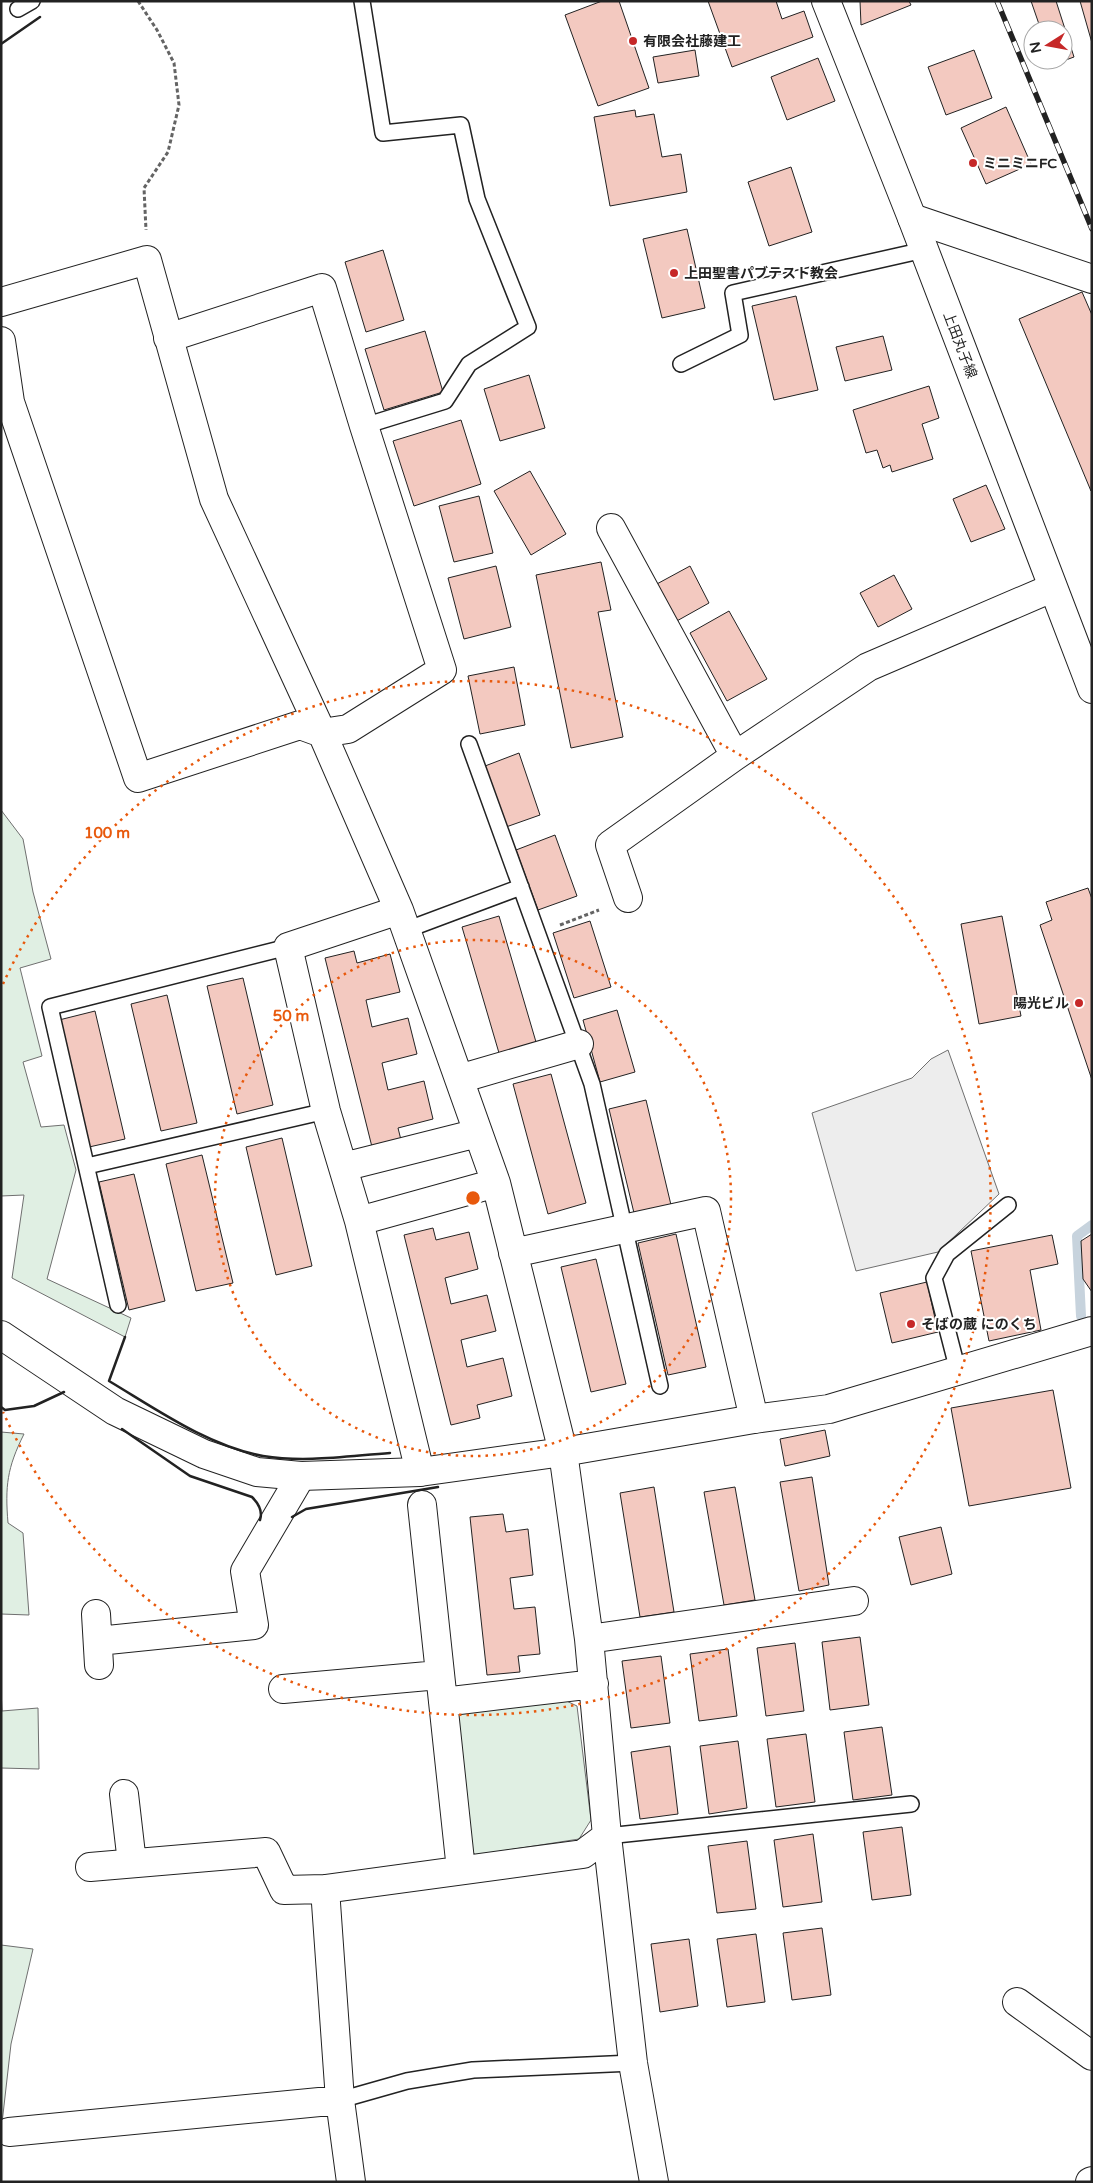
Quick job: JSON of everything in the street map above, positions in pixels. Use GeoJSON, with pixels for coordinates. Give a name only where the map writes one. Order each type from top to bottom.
{"type":"FeatureCollection","features":[{"type":"Feature","properties":{"kind":"street","name":"上田丸子線"},"geometry":{"type":"LineString","coordinates":[[826,1],[912,218],[1092,689]]}},
{"type":"Feature","properties":{"kind":"street"},"geometry":{"type":"LineString","coordinates":[[912,218],[1092,278]]}},
{"type":"Feature","properties":{"kind":"street"},"geometry":{"type":"LineString","coordinates":[[1,302],[147,260],[214,499],[322,733],[402,920],[496,1183],[563,1452],[590,1639],[607,1836],[633,2063],[654,2182]]}},
{"type":"Feature","properties":{"kind":"street"},"geometry":{"type":"LineString","coordinates":[[1,341],[10,402],[138,778],[300,725],[322,733],[348,728],[442,670],[322,288],[168,338]]}},
{"type":"Feature","properties":{"kind":"street"},"geometry":{"type":"LineString","coordinates":[[611,528],[735,756]]}},
{"type":"Feature","properties":{"kind":"street"},"geometry":{"type":"LineString","coordinates":[[628,898],[610,845],[735,756],[868,667],[1052,588]]}},
{"type":"Feature","properties":{"kind":"street"},"geometry":{"type":"LineString","coordinates":[[402,920],[288,947],[326,1111],[359,1222],[420,1472]]}},
{"type":"Feature","properties":{"kind":"street"},"geometry":{"type":"LineString","coordinates":[[459,1079],[578,1044]]}},
{"type":"Feature","properties":{"kind":"street"},"geometry":{"type":"LineString","coordinates":[[343,1167],[478,1133]]}},
{"type":"Feature","properties":{"kind":"street"},"geometry":{"type":"LineString","coordinates":[[359,1222],[496,1183]]}},
{"type":"Feature","properties":{"kind":"street"},"geometry":{"type":"LineString","coordinates":[[513,1253],[706,1211],[754,1419]]}},
{"type":"Feature","properties":{"kind":"street"},"geometry":{"type":"LineString","coordinates":[[1,1335],[115,1411],[204,1454],[257,1472],[301,1476],[420,1472],[563,1452],[754,1419],[830,1409],[1092,1331]]}},
{"type":"Feature","properties":{"kind":"street"},"geometry":{"type":"LineString","coordinates":[[98,1640],[254,1625],[245,1571],[301,1476]]}},
{"type":"Feature","properties":{"kind":"street"},"geometry":{"type":"LineString","coordinates":[[422,1504],[461,1870]]}},
{"type":"Feature","properties":{"kind":"street"},"geometry":{"type":"LineString","coordinates":[[590,1639],[854,1601]]}},
{"type":"Feature","properties":{"kind":"street"},"geometry":{"type":"LineString","coordinates":[[283,1689],[441,1689],[594,1684]]}},
{"type":"Feature","properties":{"kind":"street"},"geometry":{"type":"LineString","coordinates":[[124,1794],[132,1863]]}},
{"type":"Feature","properties":{"kind":"street"},"geometry":{"type":"LineString","coordinates":[[90,1867],[266,1852],[284,1890],[325,1889],[583,1854],[607,1836]]}},
{"type":"Feature","properties":{"kind":"street"},"geometry":{"type":"LineString","coordinates":[[325,1889],[340,2100],[351,2182]]}},
{"type":"Feature","properties":{"kind":"street"},"geometry":{"type":"LineString","coordinates":[[1016,2002],[1092,2056]]}},
{"type":"Feature","properties":{"kind":"street"},"geometry":{"type":"LineString","coordinates":[[9,2132],[340,2100]]}},
{"type":"Feature","properties":{"kind":"lane"},"geometry":{"type":"LineString","coordinates":[[18,9],[32,1]]}},
{"type":"Feature","properties":{"kind":"lane"},"geometry":{"type":"LineString","coordinates":[[362,1],[383,133],[461,125],[477,199],[528,327],[469,364],[445,401],[364,426]]}},
{"type":"Feature","properties":{"kind":"lane"},"geometry":{"type":"LineString","coordinates":[[681,364],[740,335],[733,293],[924,250]]}},
{"type":"Feature","properties":{"kind":"lane"},"geometry":{"type":"LineString","coordinates":[[469,744],[592,1084],[660,1386]]}},
{"type":"Feature","properties":{"kind":"lane"},"geometry":{"type":"LineString","coordinates":[[402,920],[521,887]]}},
{"type":"Feature","properties":{"kind":"lane"},"geometry":{"type":"LineString","coordinates":[[118,1305],[50,1007],[288,947]]}},
{"type":"Feature","properties":{"kind":"lane"},"geometry":{"type":"LineString","coordinates":[[87,1166],[326,1111]]}},
{"type":"Feature","properties":{"kind":"lane"},"geometry":{"type":"LineString","coordinates":[[958,1371],[934,1278],[947,1254],[1008,1206]]}},
{"type":"Feature","properties":{"kind":"lane"},"geometry":{"type":"LineString","coordinates":[[607,1836],[911,1804]]}},
{"type":"Feature","properties":{"kind":"lane"},"geometry":{"type":"LineString","coordinates":[[340,2100],[407,2081],[474,2070],[633,2063]]}},
{"type":"Feature","properties":{"kind":"path"},"geometry":{"type":"LineString","coordinates":[[138,1],[157,30],[174,63],[178,105],[168,152],[144,188],[147,260]]}},
{"type":"Feature","properties":{"kind":"path"},"geometry":{"type":"LineString","coordinates":[[539,934],[628,898]]}},
{"type":"Feature","properties":{"kind":"green space"},"geometry":{"type":"Polygon","coordinates":[[[1,810],[23,839],[33,892],[51,959],[20,968],[42,1056],[23,1062],[41,1127],[64,1125],[76,1170],[47,1279],[131,1318],[125,1337],[12,1278],[24,1195],[1,1196],[1,810]]]}},
{"type":"Feature","properties":{"kind":"green space"},"geometry":{"type":"Polygon","coordinates":[[[1,1432],[24,1434],[8,1477],[7,1510],[8,1523],[23,1533],[29,1615],[1,1614],[1,1432]]]}},
{"type":"Feature","properties":{"kind":"green space"},"geometry":{"type":"Polygon","coordinates":[[[1,1689],[2,1711],[38,1708],[39,1769],[1,1768],[1,1689]]]}},
{"type":"Feature","properties":{"kind":"green space"},"geometry":{"type":"Polygon","coordinates":[[[558,1697],[577,1706],[591,1820],[579,1839],[476,1855],[464,1846],[450,1721],[460,1707],[558,1697]]]}},
{"type":"Feature","properties":{"kind":"green space"},"geometry":{"type":"Polygon","coordinates":[[[1,1945],[33,1949],[11,2044],[1,2132],[1,1945]]]}},
{"type":"Feature","properties":{"kind":"shaded area"},"geometry":{"type":"Polygon","coordinates":[[[948,1050],[999,1194],[938,1252],[856,1271],[812,1113],[912,1078],[931,1059],[948,1050]]]}},
{"type":"Feature","properties":{"kind":"building"},"geometry":{"type":"Polygon","coordinates":[[[602,1],[619,1],[649,88],[598,106],[565,15],[602,1]]]}},
{"type":"Feature","properties":{"kind":"building"},"geometry":{"type":"Polygon","coordinates":[[[708,1],[776,1],[782,19],[804,11],[813,37],[732,67],[708,1]]]}},
{"type":"Feature","properties":{"kind":"building"},"geometry":{"type":"Polygon","coordinates":[[[860,1],[909,1],[911,5],[861,25],[860,1]]]}},
{"type":"Feature","properties":{"kind":"building"},"geometry":{"type":"Polygon","coordinates":[[[1031,1],[1056,1],[1062,20],[1038,20],[1031,1]]]}},
{"type":"Feature","properties":{"kind":"building"},"geometry":{"type":"Polygon","coordinates":[[[1080,1],[1092,1],[1092,43],[1080,1]]]}},
{"type":"Feature","properties":{"kind":"building"},"geometry":{"type":"Polygon","coordinates":[[[695,50],[699,76],[658,83],[653,57],[695,50]]]}},
{"type":"Feature","properties":{"kind":"building"},"geometry":{"type":"Polygon","coordinates":[[[974,50],[992,98],[946,115],[928,67],[974,50]]]}},
{"type":"Feature","properties":{"kind":"building"},"geometry":{"type":"Polygon","coordinates":[[[818,58],[835,101],[787,120],[771,77],[818,58]]]}},
{"type":"Feature","properties":{"kind":"building"},"geometry":{"type":"Polygon","coordinates":[[[1006,107],[1031,164],[986,184],[961,128],[1006,107]]]}},
{"type":"Feature","properties":{"kind":"building"},"geometry":{"type":"Polygon","coordinates":[[[635,110],[636,117],[654,114],[662,157],[681,154],[687,192],[610,206],[594,117],[635,110]]]}},
{"type":"Feature","properties":{"kind":"building"},"geometry":{"type":"Polygon","coordinates":[[[791,167],[812,232],[769,246],[748,182],[791,167]]]}},
{"type":"Feature","properties":{"kind":"building","name":"上田聖書パブテスト教会"},"geometry":{"type":"Polygon","coordinates":[[[687,229],[705,308],[662,318],[643,239],[687,229]]]}},
{"type":"Feature","properties":{"kind":"building"},"geometry":{"type":"Polygon","coordinates":[[[383,250],[404,320],[366,332],[345,262],[383,250]]]}},
{"type":"Feature","properties":{"kind":"building"},"geometry":{"type":"Polygon","coordinates":[[[1082,292],[1092,315],[1091,491],[1019,319],[1082,292]]]}},
{"type":"Feature","properties":{"kind":"building"},"geometry":{"type":"Polygon","coordinates":[[[796,296],[818,390],[774,400],[752,306],[796,296]]]}},
{"type":"Feature","properties":{"kind":"building"},"geometry":{"type":"Polygon","coordinates":[[[425,331],[443,392],[384,410],[365,349],[425,331]]]}},
{"type":"Feature","properties":{"kind":"building"},"geometry":{"type":"Polygon","coordinates":[[[883,336],[892,370],[845,381],[836,347],[883,336]]]}},
{"type":"Feature","properties":{"kind":"building"},"geometry":{"type":"Polygon","coordinates":[[[529,375],[545,428],[500,441],[484,389],[529,375]]]}},
{"type":"Feature","properties":{"kind":"building"},"geometry":{"type":"Polygon","coordinates":[[[929,386],[939,418],[922,424],[933,459],[892,472],[890,465],[883,468],[877,450],[866,453],[853,410],[929,386]]]}},
{"type":"Feature","properties":{"kind":"building"},"geometry":{"type":"Polygon","coordinates":[[[461,420],[481,484],[414,506],[393,441],[461,420]]]}},
{"type":"Feature","properties":{"kind":"building"},"geometry":{"type":"Polygon","coordinates":[[[530,471],[566,534],[531,555],[494,491],[530,471]]]}},
{"type":"Feature","properties":{"kind":"building"},"geometry":{"type":"Polygon","coordinates":[[[986,485],[1005,529],[971,542],[953,499],[986,485]]]}},
{"type":"Feature","properties":{"kind":"building"},"geometry":{"type":"Polygon","coordinates":[[[479,496],[493,553],[454,562],[439,506],[479,496]]]}},
{"type":"Feature","properties":{"kind":"building"},"geometry":{"type":"Polygon","coordinates":[[[601,562],[611,610],[598,612],[623,737],[571,748],[536,575],[601,562]]]}},
{"type":"Feature","properties":{"kind":"building"},"geometry":{"type":"Polygon","coordinates":[[[496,566],[511,627],[464,639],[448,578],[496,566]]]}},
{"type":"Feature","properties":{"kind":"building"},"geometry":{"type":"Polygon","coordinates":[[[690,566],[709,603],[675,622],[655,585],[690,566]]]}},
{"type":"Feature","properties":{"kind":"building"},"geometry":{"type":"Polygon","coordinates":[[[894,575],[912,609],[878,627],[860,593],[894,575]]]}},
{"type":"Feature","properties":{"kind":"building"},"geometry":{"type":"Polygon","coordinates":[[[729,611],[767,679],[727,701],[690,633],[729,611]]]}},
{"type":"Feature","properties":{"kind":"building"},"geometry":{"type":"Polygon","coordinates":[[[514,667],[525,725],[480,734],[468,676],[514,667]]]}},
{"type":"Feature","properties":{"kind":"building"},"geometry":{"type":"Polygon","coordinates":[[[519,753],[540,815],[506,827],[485,766],[519,753]]]}},
{"type":"Feature","properties":{"kind":"building"},"geometry":{"type":"Polygon","coordinates":[[[555,835],[577,896],[538,910],[516,850],[555,835]]]}},
{"type":"Feature","properties":{"kind":"building","name":"陽光ビル"},"geometry":{"type":"Polygon","coordinates":[[[1088,888],[1092,899],[1092,1080],[1040,925],[1052,920],[1046,902],[1088,888]]]}},
{"type":"Feature","properties":{"kind":"building"},"geometry":{"type":"Polygon","coordinates":[[[499,916],[536,1042],[499,1053],[462,927],[499,916]]]}},
{"type":"Feature","properties":{"kind":"building"},"geometry":{"type":"Polygon","coordinates":[[[1002,916],[1021,1016],[979,1024],[961,924],[1002,916]]]}},
{"type":"Feature","properties":{"kind":"building"},"geometry":{"type":"Polygon","coordinates":[[[590,921],[611,987],[574,998],[553,933],[590,921]]]}},
{"type":"Feature","properties":{"kind":"building"},"geometry":{"type":"Polygon","coordinates":[[[354,951],[357,963],[390,954],[400,992],[366,1000],[372,1027],[408,1018],[417,1054],[382,1063],[388,1090],[424,1081],[433,1119],[398,1128],[401,1140],[372,1147],[325,958],[354,951]]]}},
{"type":"Feature","properties":{"kind":"building"},"geometry":{"type":"Polygon","coordinates":[[[243,978],[273,1105],[237,1114],[207,986],[243,978]]]}},
{"type":"Feature","properties":{"kind":"building"},"geometry":{"type":"Polygon","coordinates":[[[167,995],[197,1123],[161,1131],[131,1004],[167,995]]]}},
{"type":"Feature","properties":{"kind":"building"},"geometry":{"type":"Polygon","coordinates":[[[617,1010],[635,1072],[600,1082],[583,1020],[617,1010]]]}},
{"type":"Feature","properties":{"kind":"building"},"geometry":{"type":"Polygon","coordinates":[[[95,1011],[125,1139],[89,1147],[59,1020],[95,1011]]]}},
{"type":"Feature","properties":{"kind":"building"},"geometry":{"type":"Polygon","coordinates":[[[551,1074],[586,1203],[548,1214],[513,1084],[551,1074]]]}},
{"type":"Feature","properties":{"kind":"building"},"geometry":{"type":"Polygon","coordinates":[[[646,1100],[671,1205],[634,1213],[609,1109],[646,1100]]]}},
{"type":"Feature","properties":{"kind":"building"},"geometry":{"type":"Polygon","coordinates":[[[282,1138],[312,1266],[276,1275],[246,1147],[282,1138]]]}},
{"type":"Feature","properties":{"kind":"building"},"geometry":{"type":"Polygon","coordinates":[[[202,1155],[233,1283],[196,1291],[166,1164],[202,1155]]]}},
{"type":"Feature","properties":{"kind":"building"},"geometry":{"type":"Polygon","coordinates":[[[134,1174],[165,1301],[129,1310],[99,1182],[134,1174]]]}},
{"type":"Feature","properties":{"kind":"building"},"geometry":{"type":"Polygon","coordinates":[[[433,1228],[436,1240],[469,1232],[478,1269],[445,1278],[451,1304],[487,1295],[496,1331],[461,1340],[467,1367],[503,1358],[512,1396],[477,1405],[480,1418],[451,1425],[404,1235],[433,1228]]]}},
{"type":"Feature","properties":{"kind":"building"},"geometry":{"type":"Polygon","coordinates":[[[676,1234],[706,1367],[668,1375],[638,1243],[676,1234]]]}},
{"type":"Feature","properties":{"kind":"building"},"geometry":{"type":"Polygon","coordinates":[[[1092,1234],[1092,1292],[1083,1279],[1081,1241],[1092,1234]]]}},
{"type":"Feature","properties":{"kind":"building"},"geometry":{"type":"Polygon","coordinates":[[[1052,1235],[1058,1264],[1030,1270],[1041,1330],[989,1341],[971,1251],[1052,1235]]]}},
{"type":"Feature","properties":{"kind":"building"},"geometry":{"type":"Polygon","coordinates":[[[596,1259],[626,1384],[591,1392],[561,1267],[596,1259]]]}},
{"type":"Feature","properties":{"kind":"building"},"geometry":{"type":"Polygon","coordinates":[[[927,1282],[938,1332],[892,1343],[880,1293],[927,1282]]]}},
{"type":"Feature","properties":{"kind":"building"},"geometry":{"type":"Polygon","coordinates":[[[1053,1390],[1071,1488],[969,1506],[951,1408],[1053,1390]]]}},
{"type":"Feature","properties":{"kind":"building"},"geometry":{"type":"Polygon","coordinates":[[[825,1430],[830,1456],[785,1466],[780,1439],[825,1430]]]}},
{"type":"Feature","properties":{"kind":"building"},"geometry":{"type":"Polygon","coordinates":[[[812,1477],[829,1585],[799,1591],[780,1482],[812,1477]]]}},
{"type":"Feature","properties":{"kind":"building"},"geometry":{"type":"Polygon","coordinates":[[[654,1487],[674,1612],[640,1617],[620,1493],[654,1487]]]}},
{"type":"Feature","properties":{"kind":"building"},"geometry":{"type":"Polygon","coordinates":[[[735,1487],[755,1600],[724,1605],[704,1492],[735,1487]]]}},
{"type":"Feature","properties":{"kind":"building"},"geometry":{"type":"Polygon","coordinates":[[[503,1514],[506,1532],[528,1529],[533,1575],[510,1578],[514,1609],[535,1607],[540,1654],[518,1656],[520,1672],[487,1675],[470,1517],[503,1514]]]}},
{"type":"Feature","properties":{"kind":"building"},"geometry":{"type":"Polygon","coordinates":[[[941,1527],[952,1574],[911,1585],[899,1537],[941,1527]]]}},
{"type":"Feature","properties":{"kind":"building"},"geometry":{"type":"Polygon","coordinates":[[[860,1637],[869,1705],[830,1710],[822,1642],[860,1637]]]}},
{"type":"Feature","properties":{"kind":"building"},"geometry":{"type":"Polygon","coordinates":[[[795,1643],[804,1711],[766,1716],[757,1648],[795,1643]]]}},
{"type":"Feature","properties":{"kind":"building"},"geometry":{"type":"Polygon","coordinates":[[[728,1649],[737,1716],[699,1721],[690,1654],[728,1649]]]}},
{"type":"Feature","properties":{"kind":"building"},"geometry":{"type":"Polygon","coordinates":[[[661,1656],[670,1723],[631,1728],[622,1661],[661,1656]]]}},
{"type":"Feature","properties":{"kind":"building"},"geometry":{"type":"Polygon","coordinates":[[[882,1727],[892,1795],[853,1800],[844,1732],[882,1727]]]}},
{"type":"Feature","properties":{"kind":"building"},"geometry":{"type":"Polygon","coordinates":[[[806,1734],[815,1802],[776,1807],[767,1739],[806,1734]]]}},
{"type":"Feature","properties":{"kind":"building"},"geometry":{"type":"Polygon","coordinates":[[[738,1741],[747,1808],[709,1814],[700,1746],[738,1741]]]}},
{"type":"Feature","properties":{"kind":"building"},"geometry":{"type":"Polygon","coordinates":[[[670,1746],[678,1814],[640,1819],[631,1752],[670,1746]]]}},
{"type":"Feature","properties":{"kind":"building"},"geometry":{"type":"Polygon","coordinates":[[[902,1827],[911,1895],[872,1900],[863,1832],[902,1827]]]}},
{"type":"Feature","properties":{"kind":"building"},"geometry":{"type":"Polygon","coordinates":[[[813,1834],[822,1902],[783,1907],[774,1840],[813,1834]]]}},
{"type":"Feature","properties":{"kind":"building"},"geometry":{"type":"Polygon","coordinates":[[[747,1841],[756,1909],[717,1913],[708,1846],[747,1841]]]}},
{"type":"Feature","properties":{"kind":"building"},"geometry":{"type":"Polygon","coordinates":[[[822,1928],[831,1995],[792,2000],[783,1933],[822,1928]]]}},
{"type":"Feature","properties":{"kind":"building"},"geometry":{"type":"Polygon","coordinates":[[[756,1934],[765,2002],[727,2007],[717,1939],[756,1934]]]}},
{"type":"Feature","properties":{"kind":"building"},"geometry":{"type":"Polygon","coordinates":[[[689,1939],[698,2006],[660,2012],[651,1944],[689,1939]]]}},
{"type":"Feature","properties":{"kind":"waterway"},"geometry":{"type":"LineString","coordinates":[[1081,1316],[1077,1236],[1092,1225]]}},
{"type":"Feature","properties":{"kind":"railway"},"geometry":{"type":"LineString","coordinates":[[997,1],[1092,229]]}},
{"type":"Feature","properties":{"kind":"wall"},"geometry":{"type":"LineString","coordinates":[[1,44],[40,17]]}},
{"type":"Feature","properties":{"kind":"wall"},"geometry":{"type":"LineString","coordinates":[[125,1337],[109,1381],[183,1425],[222,1444],[263,1456],[295,1459],[390,1453]]}},
{"type":"Feature","properties":{"kind":"wall"},"geometry":{"type":"LineString","coordinates":[[1,1407],[5,1410],[34,1406],[64,1392]]}},
{"type":"Feature","properties":{"kind":"wall"},"geometry":{"type":"LineString","coordinates":[[122,1429],[190,1476],[252,1497],[260,1508],[260,1520]]}},
{"type":"Feature","properties":{"kind":"wall"},"geometry":{"type":"LineString","coordinates":[[292,1517],[306,1509],[438,1487]]}},
{"type":"Feature","properties":{"kind":"place","name":"有限会社藤建工"},"geometry":{"type":"Point","coordinates":[633,41]}},
{"type":"Feature","properties":{"kind":"place","name":"ミニミニFC"},"geometry":{"type":"Point","coordinates":[973,163]}},
{"type":"Feature","properties":{"kind":"place","name":"上田聖書パブテスト教会"},"geometry":{"type":"Point","coordinates":[674,273]}},
{"type":"Feature","properties":{"kind":"place","name":"陽光ビル"},"geometry":{"type":"Point","coordinates":[1079,1003]}},
{"type":"Feature","properties":{"kind":"place","name":"そばの蔵 にのくち"},"geometry":{"type":"Point","coordinates":[911,1324]}}]}
